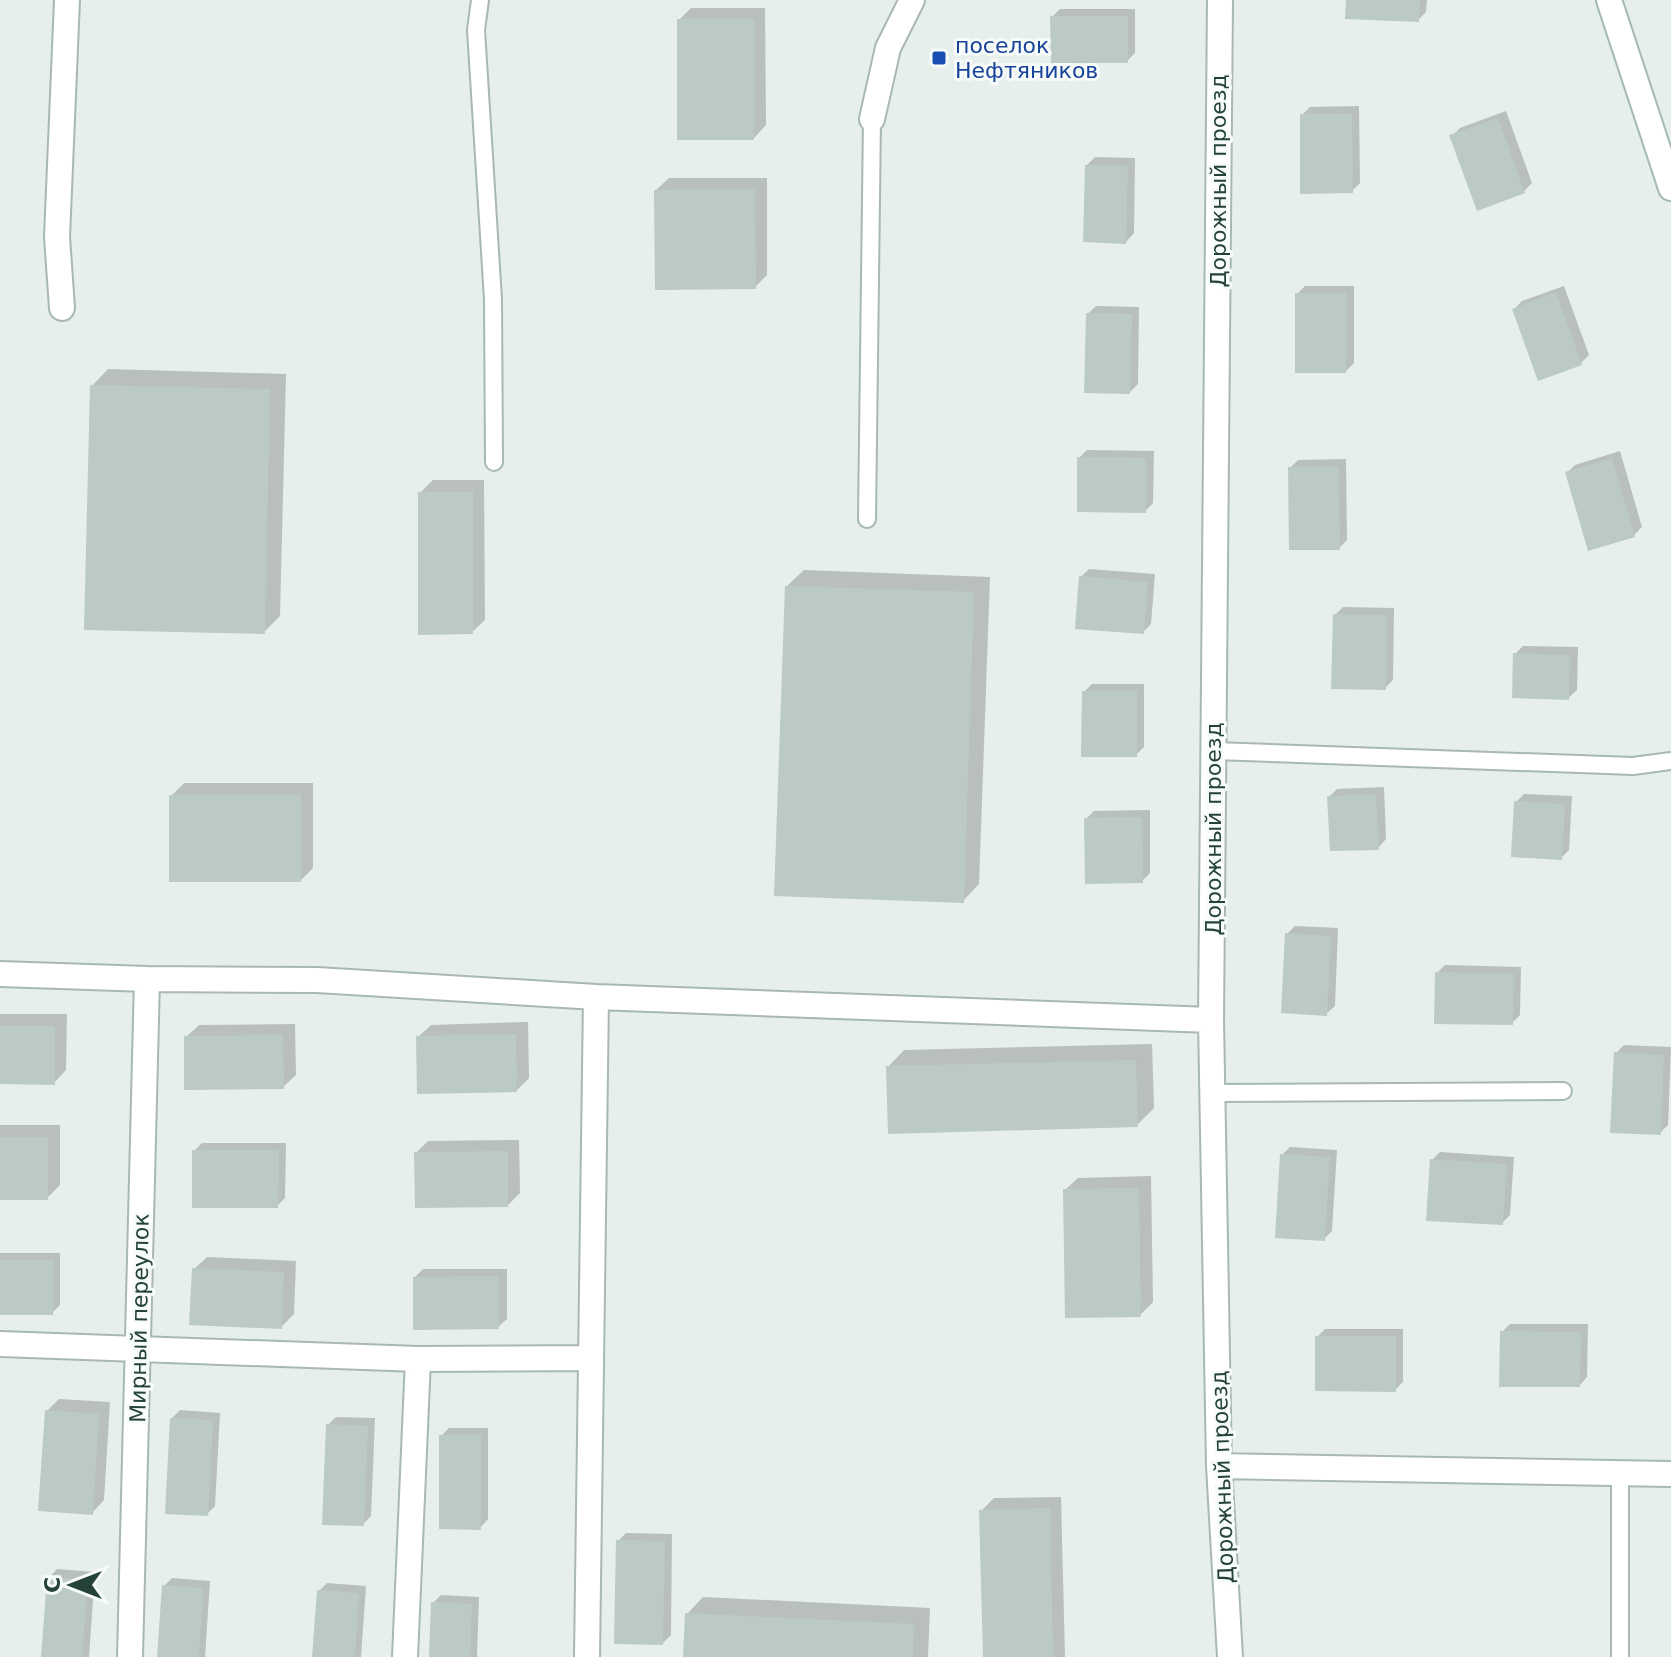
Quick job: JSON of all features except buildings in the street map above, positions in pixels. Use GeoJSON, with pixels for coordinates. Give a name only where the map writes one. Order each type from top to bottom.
{"type":"FeatureCollection","features":[{"type":"Feature","properties":{"kind":"street"},"geometry":{"type":"LineString","coordinates":[[62,308],[57,237],[67,0]]}},
{"type":"Feature","properties":{"kind":"street"},"geometry":{"type":"LineString","coordinates":[[872,119],[888,48],[912,0]]}},
{"type":"Feature","properties":{"kind":"street","name":"Дорожный проезд"},"geometry":{"type":"LineString","coordinates":[[1220,0],[1211,1020],[1219,1466],[1230,1657]]}},
{"type":"Feature","properties":{"kind":"street"},"geometry":{"type":"LineString","coordinates":[[1609,0],[1671,188]]}},
{"type":"Feature","properties":{"kind":"street"},"geometry":{"type":"LineString","coordinates":[[0,974],[317,980],[596,997],[1211,1020]]}},
{"type":"Feature","properties":{"kind":"street","name":"Мирный переулок"},"geometry":{"type":"LineString","coordinates":[[130,1657],[147,979]]}},
{"type":"Feature","properties":{"kind":"street"},"geometry":{"type":"LineString","coordinates":[[587,1657],[596,997]]}},
{"type":"Feature","properties":{"kind":"street"},"geometry":{"type":"LineString","coordinates":[[0,1344],[418,1359],[590,1358]]}},
{"type":"Feature","properties":{"kind":"street"},"geometry":{"type":"LineString","coordinates":[[405,1657],[418,1359]]}},
{"type":"Feature","properties":{"kind":"street"},"geometry":{"type":"LineString","coordinates":[[1219,1466],[1671,1474]]}},
{"type":"Feature","properties":{"kind":"lane"},"geometry":{"type":"LineString","coordinates":[[480,0],[476,30],[493,299],[494,462]]}},
{"type":"Feature","properties":{"kind":"lane"},"geometry":{"type":"LineString","coordinates":[[867,519],[872,119]]}},
{"type":"Feature","properties":{"kind":"lane"},"geometry":{"type":"LineString","coordinates":[[1214,751],[1633,766],[1671,761]]}},
{"type":"Feature","properties":{"kind":"lane"},"geometry":{"type":"LineString","coordinates":[[1213,1093],[1563,1091]]}},
{"type":"Feature","properties":{"kind":"lane"},"geometry":{"type":"LineString","coordinates":[[1620,1474],[1620,1657]]}},
{"type":"Feature","properties":{"kind":"place","name":"поселок Нефтяников"},"geometry":{"type":"Point","coordinates":[939,58]}}]}
